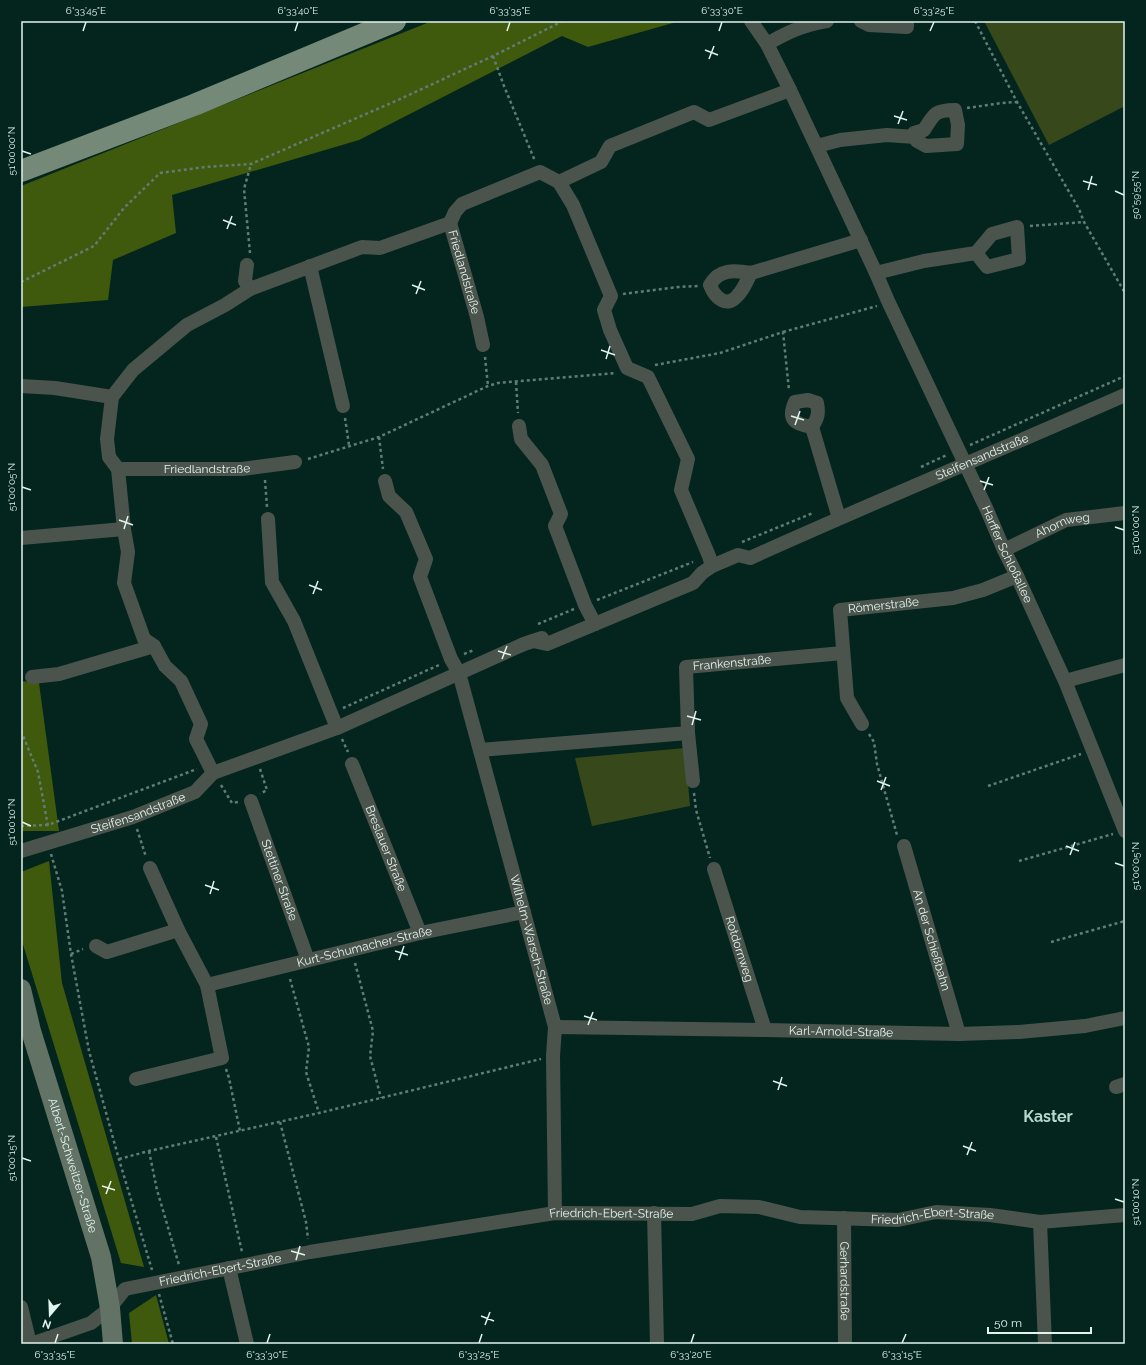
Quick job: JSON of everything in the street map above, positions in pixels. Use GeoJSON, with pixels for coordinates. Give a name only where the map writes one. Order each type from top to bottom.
{"type":"FeatureCollection","features":[{"type":"Feature","properties":{"kind":"main road"},"geometry":{"type":"LineString","coordinates":[[21,171],[194,105],[395,21]]}},
{"type":"Feature","properties":{"kind":"street","name":"Harffer Schloßallee"},"geometry":{"type":"LineString","coordinates":[[752,21],[767,44],[817,146],[1065,681],[1093,750],[1121,832]]}},
{"type":"Feature","properties":{"kind":"street"},"geometry":{"type":"LineString","coordinates":[[767,44],[789,31],[812,23],[827,21]]}},
{"type":"Feature","properties":{"kind":"street"},"geometry":{"type":"LineString","coordinates":[[866,22],[907,27],[907,21]]}},
{"type":"Feature","properties":{"kind":"street"},"geometry":{"type":"LineString","coordinates":[[559,182],[600,162],[610,146],[694,112],[709,120],[790,90]]}},
{"type":"Feature","properties":{"kind":"street"},"geometry":{"type":"LineString","coordinates":[[942,110],[955,110],[958,126],[958,144],[926,146],[917,141],[915,137],[914,133],[924,130],[932,116],[942,110]]}},
{"type":"Feature","properties":{"kind":"street"},"geometry":{"type":"LineString","coordinates":[[817,146],[840,140],[887,135],[915,137]]}},
{"type":"Feature","properties":{"kind":"street"},"geometry":{"type":"LineString","coordinates":[[540,172],[559,182],[573,205],[611,296],[604,310],[610,330],[627,368],[648,377],[688,459],[681,490],[709,556],[707,569]]}},
{"type":"Feature","properties":{"kind":"street","name":"Friedlandstraße"},"geometry":{"type":"LineString","coordinates":[[483,345],[477,317],[450,223],[455,212],[462,204],[540,172]]}},
{"type":"Feature","properties":{"kind":"street","name":"Friedlandstraße"},"geometry":{"type":"LineString","coordinates":[[112,397],[133,370],[186,325],[225,305],[250,288],[362,247],[380,248],[450,223]]}},
{"type":"Feature","properties":{"kind":"street"},"geometry":{"type":"LineString","coordinates":[[876,273],[924,260],[976,253],[992,234],[1017,227],[1019,259],[987,267],[976,253]]}},
{"type":"Feature","properties":{"kind":"street"},"geometry":{"type":"LineString","coordinates":[[751,273],[738,296],[731,300],[725,301],[719,299],[713,293],[710,286],[713,280],[724,272],[737,270],[751,273],[861,240]]}},
{"type":"Feature","properties":{"kind":"street"},"geometry":{"type":"LineString","coordinates":[[247,265],[245,281],[250,288]]}},
{"type":"Feature","properties":{"kind":"street"},"geometry":{"type":"LineString","coordinates":[[310,266],[344,406]]}},
{"type":"Feature","properties":{"kind":"street"},"geometry":{"type":"LineString","coordinates":[[21,386],[55,388],[112,397],[107,439],[109,457],[118,469],[124,529],[128,552],[124,583],[144,639],[154,646],[164,666],[181,681],[198,717],[201,724],[196,740],[213,773]]}},
{"type":"Feature","properties":{"kind":"street","name":"Steifensandstraße"},"geometry":{"type":"LineString","coordinates":[[21,851],[133,817],[195,792],[213,773],[337,728],[524,644],[533,642],[574,622],[590,625],[660,596],[664,584],[707,569],[738,555],[750,558],[839,518],[966,465],[1125,395]]}},
{"type":"Feature","properties":{"kind":"street"},"geometry":{"type":"LineString","coordinates":[[519,426],[520,439],[542,465],[561,514],[555,526],[585,605],[590,625]]}},
{"type":"Feature","properties":{"kind":"street"},"geometry":{"type":"LineString","coordinates":[[812,427],[839,518]]}},
{"type":"Feature","properties":{"kind":"street","name":"Friedlandstraße"},"geometry":{"type":"LineString","coordinates":[[118,469],[242,469],[264,471],[295,462]]}},
{"type":"Feature","properties":{"kind":"street"},"geometry":{"type":"LineString","coordinates":[[384,481],[389,496],[406,512],[426,559],[420,577],[451,659],[459,673]]}},
{"type":"Feature","properties":{"kind":"street","name":"Ahornweg"},"geometry":{"type":"LineString","coordinates":[[1004,550],[1066,520],[1125,513]]}},
{"type":"Feature","properties":{"kind":"street"},"geometry":{"type":"LineString","coordinates":[[268,519],[272,582],[294,621],[337,728]]}},
{"type":"Feature","properties":{"kind":"street"},"geometry":{"type":"LineString","coordinates":[[21,538],[124,529]]}},
{"type":"Feature","properties":{"kind":"street","name":"Römerstraße"},"geometry":{"type":"LineString","coordinates":[[862,724],[847,698],[840,610],[953,598],[983,590],[1017,576]]}},
{"type":"Feature","properties":{"kind":"street"},"geometry":{"type":"LineString","coordinates":[[32,677],[58,674],[154,646]]}},
{"type":"Feature","properties":{"kind":"street","name":"Frankenstraße"},"geometry":{"type":"LineString","coordinates":[[693,781],[688,732],[686,667],[843,653]]}},
{"type":"Feature","properties":{"kind":"street"},"geometry":{"type":"LineString","coordinates":[[1065,681],[1125,665]]}},
{"type":"Feature","properties":{"kind":"street","name":"Wilhelm-Warsch-Straße"},"geometry":{"type":"LineString","coordinates":[[459,673],[555,1027],[552,1056],[555,1213]]}},
{"type":"Feature","properties":{"kind":"street"},"geometry":{"type":"LineString","coordinates":[[480,750],[688,732]]}},
{"type":"Feature","properties":{"kind":"street","name":"Breslauer Straße"},"geometry":{"type":"LineString","coordinates":[[352,764],[420,933]]}},
{"type":"Feature","properties":{"kind":"street","name":"Stettiner Straße"},"geometry":{"type":"LineString","coordinates":[[251,801],[308,960]]}},
{"type":"Feature","properties":{"kind":"street","name":"An der Schießbahn"},"geometry":{"type":"LineString","coordinates":[[904,846],[959,1034]]}},
{"type":"Feature","properties":{"kind":"street"},"geometry":{"type":"LineString","coordinates":[[136,1080],[222,1058],[207,985],[178,930],[150,868]]}},
{"type":"Feature","properties":{"kind":"street","name":"Rotdornweg"},"geometry":{"type":"LineString","coordinates":[[714,869],[765,1030]]}},
{"type":"Feature","properties":{"kind":"street","name":"Kurt-Schumacher-Straße"},"geometry":{"type":"LineString","coordinates":[[207,985],[420,933],[524,912]]}},
{"type":"Feature","properties":{"kind":"street"},"geometry":{"type":"LineString","coordinates":[[96,946],[107,952],[178,930]]}},
{"type":"Feature","properties":{"kind":"street","name":"Albert-Schweitzer-Straße"},"geometry":{"type":"LineString","coordinates":[[21,989],[26,1032],[101,1257],[110,1308],[113,1344]]}},
{"type":"Feature","properties":{"kind":"street","name":"Karl-Arnold-Straße"},"geometry":{"type":"LineString","coordinates":[[555,1027],[959,1034],[1019,1032],[1085,1026],[1125,1018]]}},
{"type":"Feature","properties":{"kind":"street","name":"Friedrich-Ebert-Straße"},"geometry":{"type":"LineString","coordinates":[[30,1344],[91,1323],[110,1308],[125,1289],[310,1252],[555,1213],[692,1214],[720,1206],[758,1207],[800,1216],[898,1220],[936,1212],[990,1215],[1040,1222],[1125,1215]]}},
{"type":"Feature","properties":{"kind":"street"},"geometry":{"type":"LineString","coordinates":[[654,1213],[657,1344]]}},
{"type":"Feature","properties":{"kind":"street","name":"Gerhardstraße"},"geometry":{"type":"LineString","coordinates":[[844,1218],[844,1344]]}},
{"type":"Feature","properties":{"kind":"street"},"geometry":{"type":"LineString","coordinates":[[1040,1222],[1045,1344]]}},
{"type":"Feature","properties":{"kind":"street"},"geometry":{"type":"LineString","coordinates":[[229,1268],[247,1344]]}},
{"type":"Feature","properties":{"kind":"street"},"geometry":{"type":"LineString","coordinates":[[21,1307],[30,1344]]}},
{"type":"Feature","properties":{"kind":"path"},"geometry":{"type":"LineString","coordinates":[[21,282],[94,246],[124,208],[160,172],[251,164],[398,100],[493,56],[563,21]]}},
{"type":"Feature","properties":{"kind":"path"},"geometry":{"type":"LineString","coordinates":[[975,21],[1017,102],[1079,209],[1084,222],[1125,293]]}},
{"type":"Feature","properties":{"kind":"path"},"geometry":{"type":"LineString","coordinates":[[493,56],[540,172]]}},
{"type":"Feature","properties":{"kind":"path"},"geometry":{"type":"LineString","coordinates":[[955,110],[1017,102]]}},
{"type":"Feature","properties":{"kind":"path"},"geometry":{"type":"LineString","coordinates":[[247,265],[250,251],[244,189],[251,164]]}},
{"type":"Feature","properties":{"kind":"path"},"geometry":{"type":"LineString","coordinates":[[1017,227],[1084,222]]}},
{"type":"Feature","properties":{"kind":"path"},"geometry":{"type":"LineString","coordinates":[[611,296],[678,287],[710,286]]}},
{"type":"Feature","properties":{"kind":"path"},"geometry":{"type":"LineString","coordinates":[[295,462],[379,437],[488,386],[498,383],[618,373],[627,368],[663,365],[720,353],[783,332],[871,308],[888,301]]}},
{"type":"Feature","properties":{"kind":"path"},"geometry":{"type":"LineString","coordinates":[[783,332],[790,395]]}},
{"type":"Feature","properties":{"kind":"path"},"geometry":{"type":"LineString","coordinates":[[483,345],[488,386]]}},
{"type":"Feature","properties":{"kind":"path"},"geometry":{"type":"LineString","coordinates":[[516,382],[519,426]]}},
{"type":"Feature","properties":{"kind":"path"},"geometry":{"type":"LineString","coordinates":[[344,406],[349,445]]}},
{"type":"Feature","properties":{"kind":"path"},"geometry":{"type":"LineString","coordinates":[[379,437],[384,481]]}},
{"type":"Feature","properties":{"kind":"path"},"geometry":{"type":"LineString","coordinates":[[264,471],[268,519]]}},
{"type":"Feature","properties":{"kind":"path"},"geometry":{"type":"LineString","coordinates":[[862,724],[874,742],[877,764],[891,814],[898,837],[904,846]]}},
{"type":"Feature","properties":{"kind":"path"},"geometry":{"type":"LineString","coordinates":[[337,728],[352,764]]}},
{"type":"Feature","properties":{"kind":"path"},"geometry":{"type":"LineString","coordinates":[[21,731],[38,772],[48,825],[48,843],[62,890],[71,954],[89,1051],[173,1344]]}},
{"type":"Feature","properties":{"kind":"path"},"geometry":{"type":"LineString","coordinates":[[988,786],[1093,750]]}},
{"type":"Feature","properties":{"kind":"path"},"geometry":{"type":"LineString","coordinates":[[213,773],[232,803],[251,801],[267,790],[257,757]]}},
{"type":"Feature","properties":{"kind":"path"},"geometry":{"type":"LineString","coordinates":[[693,781],[696,810],[714,869]]}},
{"type":"Feature","properties":{"kind":"path"},"geometry":{"type":"LineString","coordinates":[[133,817],[150,868]]}},
{"type":"Feature","properties":{"kind":"path"},"geometry":{"type":"LineString","coordinates":[[1019,861],[1121,832]]}},
{"type":"Feature","properties":{"kind":"path"},"geometry":{"type":"LineString","coordinates":[[1051,942],[1125,921]]}},
{"type":"Feature","properties":{"kind":"path"},"geometry":{"type":"LineString","coordinates":[[348,951],[356,966],[373,1031],[370,1056],[381,1098]]}},
{"type":"Feature","properties":{"kind":"path"},"geometry":{"type":"LineString","coordinates":[[288,966],[309,1047],[306,1072],[319,1113]]}},
{"type":"Feature","properties":{"kind":"path"},"geometry":{"type":"LineString","coordinates":[[119,1159],[148,1151],[319,1113],[552,1056]]}},
{"type":"Feature","properties":{"kind":"path"},"geometry":{"type":"LineString","coordinates":[[222,1058],[229,1078],[240,1131]]}},
{"type":"Feature","properties":{"kind":"path"},"geometry":{"type":"LineString","coordinates":[[280,1122],[306,1222],[310,1252]]}},
{"type":"Feature","properties":{"kind":"path"},"geometry":{"type":"LineString","coordinates":[[216,1137],[245,1265]]}},
{"type":"Feature","properties":{"kind":"path"},"geometry":{"type":"LineString","coordinates":[[148,1151],[157,1190],[183,1278]]}},
{"type":"Feature","properties":{"kind":"green space"},"geometry":{"type":"Polygon","coordinates":[[[432,21],[680,21],[588,47],[562,36],[359,140],[172,195],[176,233],[113,260],[108,300],[21,307],[21,186],[432,21]]]}},
{"type":"Feature","properties":{"kind":"green space"},"geometry":{"type":"Polygon","coordinates":[[[984,21],[1125,21],[1125,106],[1049,145],[984,21]]]}},
{"type":"Feature","properties":{"kind":"green space"},"geometry":{"type":"Polygon","coordinates":[[[21,681],[39,683],[59,831],[21,831],[21,681]]]}},
{"type":"Feature","properties":{"kind":"green space"},"geometry":{"type":"Polygon","coordinates":[[[685,748],[690,806],[592,826],[575,758],[685,748]]]}},
{"type":"Feature","properties":{"kind":"green space"},"geometry":{"type":"Polygon","coordinates":[[[49,861],[62,983],[144,1267],[121,1263],[21,938],[21,872],[49,861]]]}},
{"type":"Feature","properties":{"kind":"green space"},"geometry":{"type":"Polygon","coordinates":[[[156,1295],[169,1344],[132,1344],[129,1313],[156,1295]]]}},
{"type":"Feature","properties":{"kind":"district","name":"Kaster"},"geometry":{"type":"Point","coordinates":[1048,1116]}}]}
